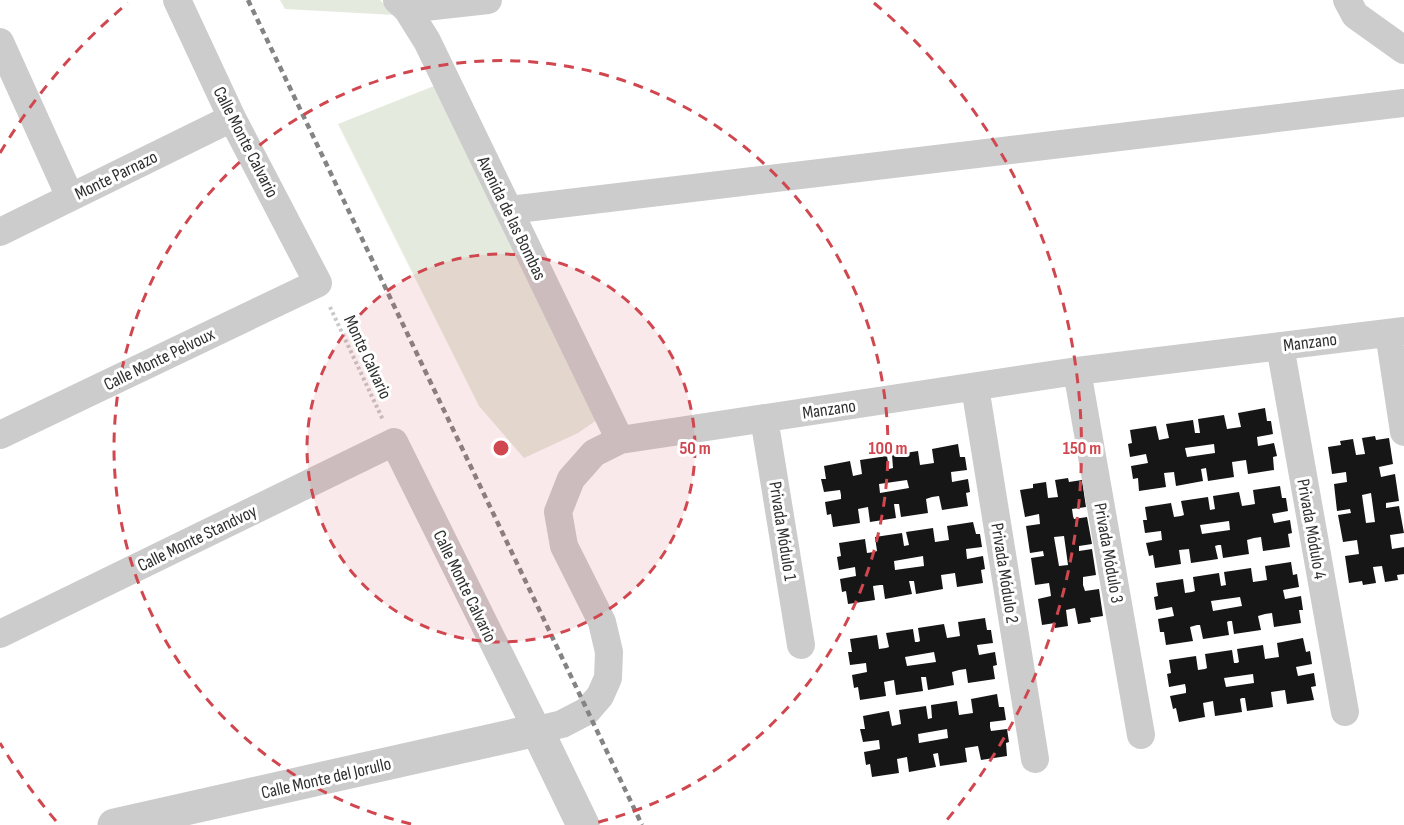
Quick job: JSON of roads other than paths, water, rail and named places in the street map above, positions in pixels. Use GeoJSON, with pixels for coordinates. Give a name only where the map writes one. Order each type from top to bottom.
{"type":"FeatureCollection","features":[{"type":"Feature","properties":{"kind":"street","name":"Calle Monte Calvario"},"geometry":{"type":"LineString","coordinates":[[177,0],[232,118],[318,283]]}},
{"type":"Feature","properties":{"kind":"street"},"geometry":{"type":"LineString","coordinates":[[402,5],[488,0]]}},
{"type":"Feature","properties":{"kind":"street"},"geometry":{"type":"LineString","coordinates":[[1347,0],[1355,15],[1404,50]]}},
{"type":"Feature","properties":{"kind":"street","name":"Avenida de las Bombas"},"geometry":{"type":"LineString","coordinates":[[402,5],[426,41],[620,440]]}},
{"type":"Feature","properties":{"kind":"street"},"geometry":{"type":"LineString","coordinates":[[0,42],[70,197]]}},
{"type":"Feature","properties":{"kind":"street"},"geometry":{"type":"LineString","coordinates":[[509,210],[1404,103]]}},
{"type":"Feature","properties":{"kind":"street","name":"Monte Parnazo"},"geometry":{"type":"LineString","coordinates":[[0,232],[232,118]]}},
{"type":"Feature","properties":{"kind":"street","name":"Calle Monte Pelvoux"},"geometry":{"type":"LineString","coordinates":[[0,435],[318,283]]}},
{"type":"Feature","properties":{"kind":"street"},"geometry":{"type":"LineString","coordinates":[[1396,332],[1404,432]]}},
{"type":"Feature","properties":{"kind":"street","name":"Manzano"},"geometry":{"type":"LineString","coordinates":[[537,730],[562,724],[587,711],[600,696],[608,678],[609,652],[602,622],[564,546],[558,512],[571,479],[594,453],[620,440],[1077,372],[1396,332]]}},
{"type":"Feature","properties":{"kind":"street","name":"Privada Módulo 4"},"geometry":{"type":"LineString","coordinates":[[1280,346],[1345,712]]}},
{"type":"Feature","properties":{"kind":"street","name":"Privada Módulo 3"},"geometry":{"type":"LineString","coordinates":[[1077,372],[1141,735]]}},
{"type":"Feature","properties":{"kind":"street","name":"Privada Módulo 2"},"geometry":{"type":"LineString","coordinates":[[975,387],[1035,759]]}},
{"type":"Feature","properties":{"kind":"street","name":"Privada Módulo 1"},"geometry":{"type":"LineString","coordinates":[[764,418],[801,645]]}},
{"type":"Feature","properties":{"kind":"street","name":"Calle Monte Calvario"},"geometry":{"type":"LineString","coordinates":[[394,442],[537,730]]}},
{"type":"Feature","properties":{"kind":"street","name":"Calle Monte Standvoy"},"geometry":{"type":"LineString","coordinates":[[0,634],[394,442]]}},
{"type":"Feature","properties":{"kind":"street"},"geometry":{"type":"LineString","coordinates":[[537,730],[583,825]]}},
{"type":"Feature","properties":{"kind":"street","name":"Calle Monte del Jorullo"},"geometry":{"type":"LineString","coordinates":[[114,825],[537,730]]}},
{"type":"Feature","properties":{"kind":"railway"},"geometry":{"type":"LineString","coordinates":[[248,0],[642,825]]}}]}
